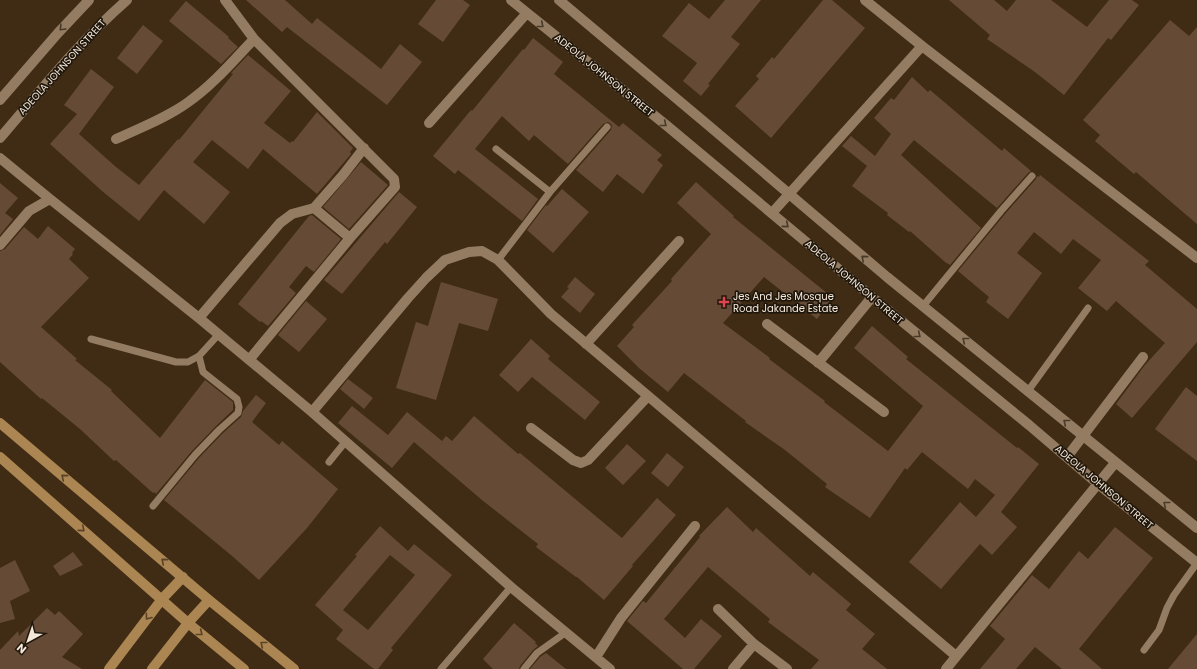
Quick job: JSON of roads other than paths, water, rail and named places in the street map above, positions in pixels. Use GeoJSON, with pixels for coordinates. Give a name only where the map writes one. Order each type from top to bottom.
{"type":"FeatureCollection","features":[{"type":"Feature","properties":{"kind":"street"},"geometry":{"type":"LineString","coordinates":[[0,100],[58,33],[89,0]]}},
{"type":"Feature","properties":{"kind":"street","name":"ADEOLA JOHNSON STREET"},"geometry":{"type":"LineString","coordinates":[[0,138],[76,50],[106,18],[127,0]]}},
{"type":"Feature","properties":{"kind":"street"},"geometry":{"type":"LineString","coordinates":[[225,0],[254,39],[394,178],[395,187],[350,238],[249,360]]}},
{"type":"Feature","properties":{"kind":"street","name":"ADEOLA JOHNSON STREET"},"geometry":{"type":"LineString","coordinates":[[511,0],[666,125],[872,297],[1030,425],[1098,484],[1197,562]]}},
{"type":"Feature","properties":{"kind":"street"},"geometry":{"type":"LineString","coordinates":[[559,0],[923,306],[1197,528]]}},
{"type":"Feature","properties":{"kind":"street"},"geometry":{"type":"LineString","coordinates":[[865,0],[922,46],[1197,258]]}},
{"type":"Feature","properties":{"kind":"street"},"geometry":{"type":"LineString","coordinates":[[429,123],[527,13]]}},
{"type":"Feature","properties":{"kind":"street"},"geometry":{"type":"LineString","coordinates":[[116,139],[158,120],[187,103],[212,83],[254,39]]}},
{"type":"Feature","properties":{"kind":"street"},"geometry":{"type":"LineString","coordinates":[[772,213],[922,46]]}},
{"type":"Feature","properties":{"kind":"street"},"geometry":{"type":"LineString","coordinates":[[199,318],[280,223],[292,214],[314,208],[343,176],[364,148]]}},
{"type":"Feature","properties":{"kind":"street"},"geometry":{"type":"LineString","coordinates":[[0,158],[219,334],[346,441],[511,587],[610,669]]}},
{"type":"Feature","properties":{"kind":"street"},"geometry":{"type":"LineString","coordinates":[[0,244],[29,211],[50,199]]}},
{"type":"Feature","properties":{"kind":"street"},"geometry":{"type":"LineString","coordinates":[[314,208],[350,238]]}},
{"type":"Feature","properties":{"kind":"street"},"geometry":{"type":"LineString","coordinates":[[586,344],[679,241]]}},
{"type":"Feature","properties":{"kind":"street"},"geometry":{"type":"LineString","coordinates":[[312,412],[408,298],[445,260],[469,252],[482,252],[498,260],[551,314],[956,656]]}},
{"type":"Feature","properties":{"kind":"street"},"geometry":{"type":"LineString","coordinates":[[818,363],[872,297]]}},
{"type":"Feature","properties":{"kind":"street"},"geometry":{"type":"LineString","coordinates":[[767,324],[884,412]]}},
{"type":"Feature","properties":{"kind":"street"},"geometry":{"type":"LineString","coordinates":[[1067,457],[1143,357]]}},
{"type":"Feature","properties":{"kind":"street"},"geometry":{"type":"LineString","coordinates":[[531,428],[573,460],[581,463],[588,460],[648,396]]}},
{"type":"Feature","properties":{"kind":"street"},"geometry":{"type":"LineString","coordinates":[[0,423],[294,669]]}},
{"type":"Feature","properties":{"kind":"street"},"geometry":{"type":"LineString","coordinates":[[0,457],[188,623],[244,669]]}},
{"type":"Feature","properties":{"kind":"street"},"geometry":{"type":"LineString","coordinates":[[946,669],[1115,463]]}},
{"type":"Feature","properties":{"kind":"street"},"geometry":{"type":"LineString","coordinates":[[596,657],[621,618],[695,526]]}},
{"type":"Feature","properties":{"kind":"street"},"geometry":{"type":"LineString","coordinates":[[109,669],[162,599],[182,576]]}},
{"type":"Feature","properties":{"kind":"street"},"geometry":{"type":"LineString","coordinates":[[152,669],[188,623],[210,600]]}},
{"type":"Feature","properties":{"kind":"street"},"geometry":{"type":"LineString","coordinates":[[718,609],[754,644],[787,669]]}},
{"type":"Feature","properties":{"kind":"street"},"geometry":{"type":"LineString","coordinates":[[733,669],[754,644]]}},
{"type":"Feature","properties":{"kind":"lane"},"geometry":{"type":"LineString","coordinates":[[498,260],[550,192],[607,127]]}},
{"type":"Feature","properties":{"kind":"lane"},"geometry":{"type":"LineString","coordinates":[[496,149],[550,192]]}},
{"type":"Feature","properties":{"kind":"lane"},"geometry":{"type":"LineString","coordinates":[[923,306],[1032,176]]}},
{"type":"Feature","properties":{"kind":"lane"},"geometry":{"type":"LineString","coordinates":[[1028,391],[1088,308]]}},
{"type":"Feature","properties":{"kind":"lane"},"geometry":{"type":"LineString","coordinates":[[91,339],[176,362],[188,362],[199,356],[219,334]]}},
{"type":"Feature","properties":{"kind":"lane"},"geometry":{"type":"LineString","coordinates":[[153,506],[195,455],[238,413],[239,407],[237,399],[203,372],[199,356]]}},
{"type":"Feature","properties":{"kind":"lane"},"geometry":{"type":"LineString","coordinates":[[329,462],[346,441]]}},
{"type":"Feature","properties":{"kind":"lane"},"geometry":{"type":"LineString","coordinates":[[1144,650],[1160,630],[1167,608],[1174,595],[1197,562]]}},
{"type":"Feature","properties":{"kind":"lane"},"geometry":{"type":"LineString","coordinates":[[441,669],[511,587]]}},
{"type":"Feature","properties":{"kind":"lane"},"geometry":{"type":"LineString","coordinates":[[524,669],[537,653],[565,633]]}},
{"type":"Feature","properties":{"kind":"place","name":"Jes And Jes Mosque Road Jakande Estate"},"geometry":{"type":"Point","coordinates":[724,302]}}]}
